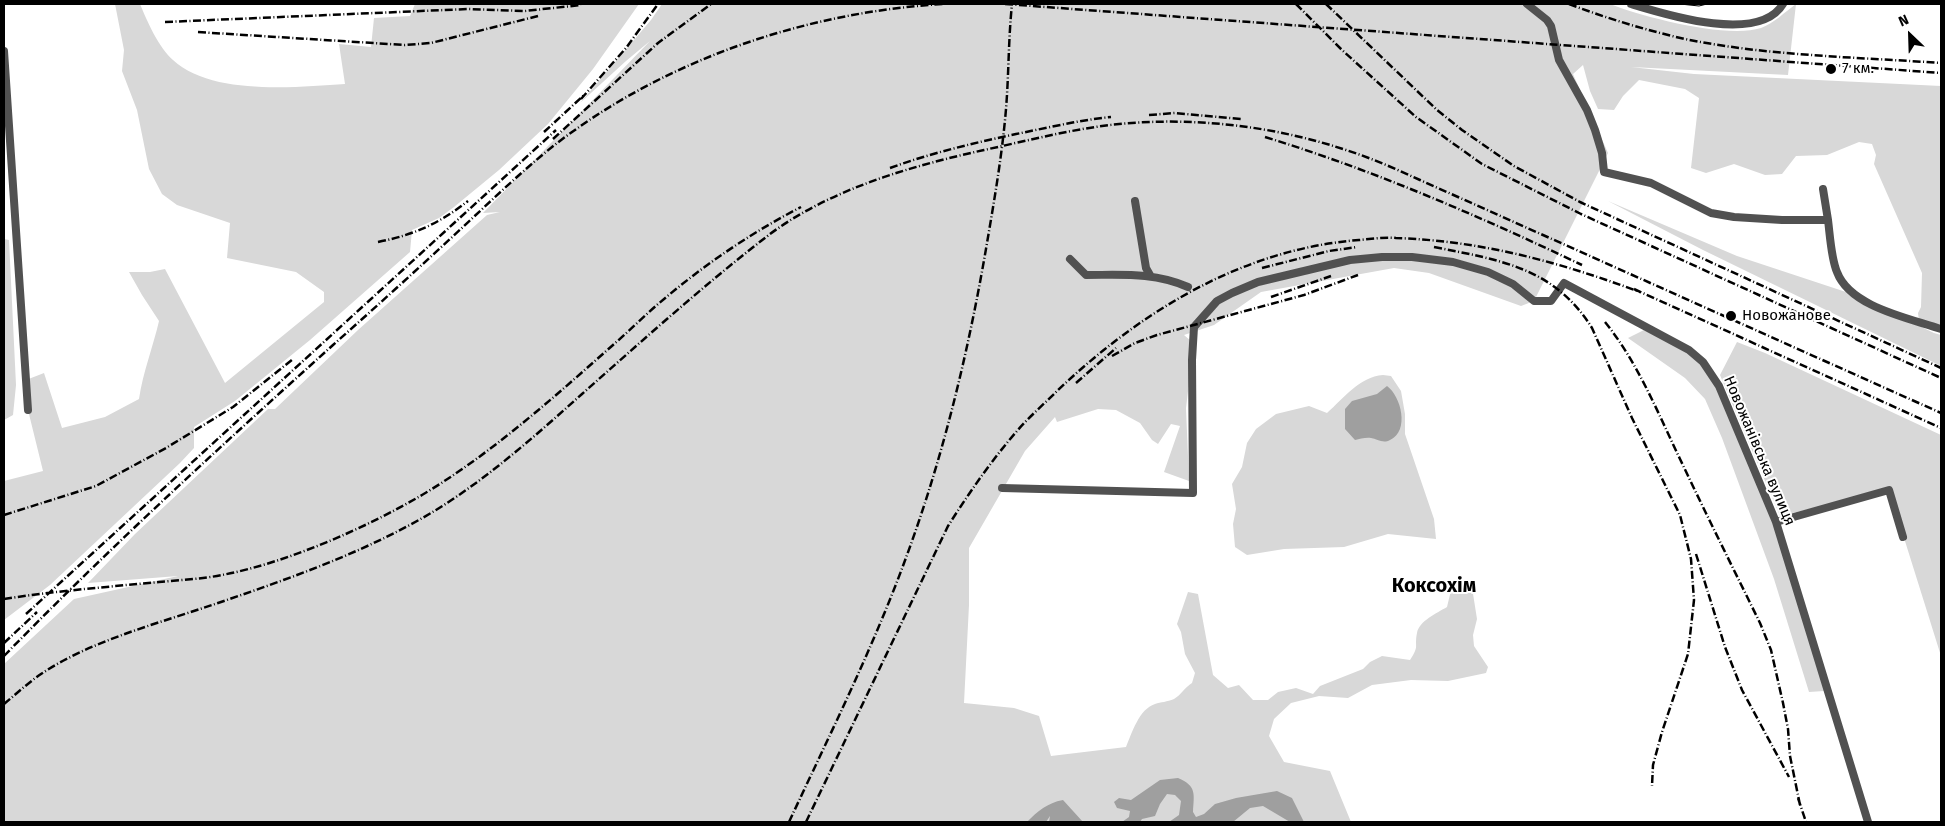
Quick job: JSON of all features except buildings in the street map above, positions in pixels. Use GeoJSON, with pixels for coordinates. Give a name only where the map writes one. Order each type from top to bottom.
{"type":"FeatureCollection","features":[{"type":"Feature","properties":{"kind":"street"},"geometry":{"type":"LineString","coordinates":[[1527,4],[1544,17],[1551,26],[1559,60],[1587,110],[1595,130],[1602,153],[1604,172],[1651,183],[1711,213],[1734,217],[1782,220],[1828,220]]}},
{"type":"Feature","properties":{"kind":"street"},"geometry":{"type":"LineString","coordinates":[[1631,4],[1652,7],[1721,24],[1759,22],[1771,17],[1783,4]]}},
{"type":"Feature","properties":{"kind":"street"},"geometry":{"type":"LineString","coordinates":[[4,51],[28,410]]}},
{"type":"Feature","properties":{"kind":"street"},"geometry":{"type":"LineString","coordinates":[[1823,189],[1836,272],[1848,290],[1874,306],[1941,329]]}},
{"type":"Feature","properties":{"kind":"street"},"geometry":{"type":"LineString","coordinates":[[1135,200],[1146,268],[1150,275]]}},
{"type":"Feature","properties":{"kind":"street","name":"Новожанівська вулиця"},"geometry":{"type":"LineString","coordinates":[[1002,488],[1193,493],[1192,360],[1194,327],[1218,301],[1258,282],[1350,260],[1412,257],[1462,265],[1488,272],[1513,284],[1534,301],[1551,302],[1564,283],[1689,350],[1703,362],[1719,386],[1776,522],[1868,822]]}},
{"type":"Feature","properties":{"kind":"street"},"geometry":{"type":"LineString","coordinates":[[1070,259],[1086,275],[1150,275],[1172,280],[1188,287]]}},
{"type":"Feature","properties":{"kind":"street"},"geometry":{"type":"LineString","coordinates":[[1776,522],[1889,490],[1903,537]]}},
{"type":"Feature","properties":{"kind":"shaded area"},"geometry":{"type":"Polygon","coordinates":[[[115,4],[140,4],[163,49],[173,60],[190,71],[209,79],[232,84],[255,87],[303,87],[345,84],[339,44],[371,47],[374,18],[410,16],[415,4],[639,4],[593,69],[548,124],[499,170],[454,207],[439,218],[412,230],[410,252],[310,340],[235,401],[194,427],[194,448],[180,463],[50,585],[4,620],[4,481],[43,471],[28,410],[26,380],[44,373],[62,428],[105,417],[139,399],[159,321],[129,272],[150,272],[165,269],[225,383],[324,302],[324,292],[296,272],[227,258],[230,223],[177,205],[162,194],[149,169],[137,110],[122,71],[124,50],[115,4]]]}},
{"type":"Feature","properties":{"kind":"shaded area"},"geometry":{"type":"Polygon","coordinates":[[[662,4],[1610,4],[1643,15],[1685,25],[1707,29],[1746,31],[1766,26],[1796,4],[1788,75],[1631,67],[1694,74],[1941,86],[1941,325],[1919,321],[1922,273],[1874,164],[1876,155],[1872,144],[1859,142],[1827,155],[1796,156],[1782,174],[1765,175],[1734,164],[1706,173],[1691,168],[1699,98],[1685,89],[1639,80],[1623,96],[1614,110],[1598,109],[1590,91],[1583,65],[1573,74],[1608,153],[1534,301],[1521,306],[1429,273],[1394,268],[1261,292],[1214,325],[1184,335],[1191,341],[1191,366],[1186,408],[1189,481],[1164,472],[1180,426],[1171,424],[1158,444],[1152,440],[1140,423],[1116,410],[1098,409],[1057,422],[1055,417],[1025,451],[969,548],[969,605],[964,703],[1014,708],[1039,716],[1051,756],[1126,747],[1140,716],[1149,707],[1174,699],[1192,683],[1195,673],[1185,654],[1181,632],[1177,624],[1188,592],[1198,594],[1213,675],[1228,688],[1239,685],[1253,700],[1268,700],[1278,692],[1296,688],[1313,694],[1320,686],[1363,669],[1370,662],[1382,656],[1410,660],[1416,649],[1418,629],[1429,618],[1447,607],[1453,582],[1471,581],[1477,619],[1473,635],[1474,646],[1488,667],[1486,673],[1448,681],[1411,680],[1372,685],[1348,698],[1319,696],[1291,703],[1274,719],[1269,736],[1284,762],[1330,771],[1351,822],[4,822],[4,664],[74,599],[178,576],[88,583],[135,534],[268,409],[275,409],[358,330],[487,215],[500,212],[483,213],[650,41],[580,103],[651,20],[662,4]]]}},
{"type":"Feature","properties":{"kind":"shaded area"},"geometry":{"type":"Polygon","coordinates":[[[1608,201],[1737,256],[1855,295],[1941,335],[1941,366],[1703,250],[1608,201]]]}},
{"type":"Feature","properties":{"kind":"shaded area"},"geometry":{"type":"Polygon","coordinates":[[[4,239],[9,240],[16,385],[13,415],[4,420],[4,239]]]}},
{"type":"Feature","properties":{"kind":"shaded area"},"geometry":{"type":"Polygon","coordinates":[[[1644,330],[1693,354],[1713,377],[1776,522],[1811,635],[1824,691],[1809,692],[1774,579],[1722,438],[1705,399],[1685,378],[1628,338],[1644,330]]]}},
{"type":"Feature","properties":{"kind":"shaded area"},"geometry":{"type":"Polygon","coordinates":[[[1737,342],[1765,353],[1941,435],[1941,656],[1889,490],[1780,516],[1720,375],[1737,342]]]}},
{"type":"Feature","properties":{"kind":"shaded area"},"geometry":{"type":"Polygon","coordinates":[[[1383,375],[1391,376],[1401,391],[1405,414],[1405,434],[1434,519],[1436,539],[1388,534],[1344,547],[1284,549],[1247,555],[1235,547],[1233,524],[1236,509],[1232,484],[1242,467],[1247,443],[1256,429],[1276,414],[1309,406],[1327,413],[1359,384],[1383,375]]]}},
{"type":"Feature","properties":{"kind":"shaded area"},"geometry":{"type":"Polygon","coordinates":[[[1387,386],[1396,397],[1401,413],[1402,422],[1396,436],[1385,442],[1369,438],[1355,440],[1345,429],[1345,409],[1352,401],[1377,394],[1387,386]]]}},
{"type":"Feature","properties":{"kind":"shaded area"},"geometry":{"type":"Polygon","coordinates":[[[1178,778],[1188,784],[1193,791],[1193,812],[1196,817],[1204,814],[1215,804],[1236,798],[1277,791],[1292,798],[1304,822],[1290,822],[1263,806],[1250,808],[1233,822],[1169,822],[1179,815],[1181,801],[1175,795],[1167,794],[1155,816],[1142,819],[1140,822],[1122,822],[1129,817],[1130,811],[1117,808],[1114,802],[1119,798],[1131,800],[1160,780],[1178,778]]]}},
{"type":"Feature","properties":{"kind":"shaded area"},"geometry":{"type":"Polygon","coordinates":[[[1063,800],[1083,822],[1049,822],[1050,816],[1046,822],[1027,822],[1043,808],[1063,800]]]}},
{"type":"Feature","properties":{"kind":"tram line"},"geometry":{"type":"LineString","coordinates":[[1680,4],[1699,6],[1707,4]]}},
{"type":"Feature","properties":{"kind":"railway"},"geometry":{"type":"LineString","coordinates":[[581,99],[626,48],[658,4]]}},
{"type":"Feature","properties":{"kind":"railway"},"geometry":{"type":"LineString","coordinates":[[553,139],[658,43],[711,4]]}},
{"type":"Feature","properties":{"kind":"railway"},"geometry":{"type":"LineString","coordinates":[[4,656],[125,537],[249,421],[529,166],[595,116],[640,89],[687,66],[737,46],[787,30],[839,18],[891,9],[944,4]]}},
{"type":"Feature","properties":{"kind":"railway"},"geometry":{"type":"LineString","coordinates":[[1005,4],[1941,73]]}},
{"type":"Feature","properties":{"kind":"railway"},"geometry":{"type":"LineString","coordinates":[[789,822],[851,690],[894,589],[933,479],[944,440],[964,362],[997,182],[1006,105],[1012,4]]}},
{"type":"Feature","properties":{"kind":"railway"},"geometry":{"type":"LineString","coordinates":[[1296,4],[1342,50],[1416,117],[1482,164],[1581,214],[1941,378]]}},
{"type":"Feature","properties":{"kind":"railway"},"geometry":{"type":"LineString","coordinates":[[1326,4],[1437,110],[1514,166],[1580,202],[1941,368]]}},
{"type":"Feature","properties":{"kind":"railway"},"geometry":{"type":"LineString","coordinates":[[1569,4],[1640,28],[1716,45],[1812,55],[1941,63]]}},
{"type":"Feature","properties":{"kind":"railway"},"geometry":{"type":"LineString","coordinates":[[165,22],[468,9],[525,11],[581,5]]}},
{"type":"Feature","properties":{"kind":"railway"},"geometry":{"type":"LineString","coordinates":[[198,32],[405,45],[431,43],[538,16]]}},
{"type":"Feature","properties":{"kind":"railway"},"geometry":{"type":"LineString","coordinates":[[544,132],[584,95]]}},
{"type":"Feature","properties":{"kind":"railway"},"geometry":{"type":"LineString","coordinates":[[1149,115],[1175,113],[1241,119]]}},
{"type":"Feature","properties":{"kind":"railway"},"geometry":{"type":"LineString","coordinates":[[890,168],[984,141],[1063,124],[1111,117]]}},
{"type":"Feature","properties":{"kind":"railway"},"geometry":{"type":"LineString","coordinates":[[4,704],[41,674],[82,651],[127,633],[300,574],[380,540],[431,513],[509,457],[722,272],[770,234],[819,204],[872,181],[956,156],[1094,127],[1139,122],[1199,122],[1288,134],[1355,153],[1402,172],[1941,413]]}},
{"type":"Feature","properties":{"kind":"railway"},"geometry":{"type":"LineString","coordinates":[[26,614],[556,130]]}},
{"type":"Feature","properties":{"kind":"railway"},"geometry":{"type":"LineString","coordinates":[[1265,137],[1386,179],[1504,229],[1582,265]]}},
{"type":"Feature","properties":{"kind":"railway"},"geometry":{"type":"LineString","coordinates":[[378,242],[415,232],[437,222],[468,201]]}},
{"type":"Feature","properties":{"kind":"railway"},"geometry":{"type":"LineString","coordinates":[[4,599],[62,591],[222,575],[299,553],[376,520],[422,495],[473,462],[544,405],[691,277],[744,240],[801,207]]}},
{"type":"Feature","properties":{"kind":"railway"},"geometry":{"type":"LineString","coordinates":[[806,822],[948,526],[972,489],[1017,431],[1057,391],[1123,335],[1158,311],[1195,289],[1234,271],[1274,256],[1316,246],[1382,238],[1428,240],[1490,248],[1580,271],[1640,292]]}},
{"type":"Feature","properties":{"kind":"railway"},"geometry":{"type":"LineString","coordinates":[[1262,268],[1329,251],[1357,247]]}},
{"type":"Feature","properties":{"kind":"railway"},"geometry":{"type":"LineString","coordinates":[[1434,247],[1503,262],[1523,270],[1542,279],[1560,291],[1577,308],[1592,328],[1632,418],[1680,515],[1691,559],[1694,600],[1688,654],[1662,732],[1653,765],[1652,786]]}},
{"type":"Feature","properties":{"kind":"railway"},"geometry":{"type":"LineString","coordinates":[[1112,356],[1135,343],[1157,335],[1304,295],[1358,275]]}},
{"type":"Feature","properties":{"kind":"railway"},"geometry":{"type":"LineString","coordinates":[[1271,297],[1331,276]]}},
{"type":"Feature","properties":{"kind":"railway"},"geometry":{"type":"LineString","coordinates":[[1634,289],[1941,428]]}},
{"type":"Feature","properties":{"kind":"railway"},"geometry":{"type":"LineString","coordinates":[[1605,322],[1627,354],[1646,388],[1760,623],[1771,650],[1788,729],[1790,756],[1800,805]]}},
{"type":"Feature","properties":{"kind":"railway"},"geometry":{"type":"LineString","coordinates":[[1076,383],[1116,348]]}},
{"type":"Feature","properties":{"kind":"railway"},"geometry":{"type":"LineString","coordinates":[[4,515],[96,486],[166,448],[233,407],[293,359]]}},
{"type":"Feature","properties":{"kind":"railway"},"geometry":{"type":"LineString","coordinates":[[1696,554],[1725,647],[1742,690],[1789,777]]}},
{"type":"Feature","properties":{"kind":"railway"},"geometry":{"type":"LineString","coordinates":[[4,643],[37,612]]}},
{"type":"Feature","properties":{"kind":"railway"},"geometry":{"type":"LineString","coordinates":[[1798,798],[1806,822]]}},
{"type":"Feature","properties":{"kind":"place","name":"7 км."},"geometry":{"type":"Point","coordinates":[1831,69]}},
{"type":"Feature","properties":{"kind":"place","name":"Новожанове"},"geometry":{"type":"Point","coordinates":[1731,316]}},
{"type":"Feature","properties":{"kind":"district","name":"Коксохім"},"geometry":{"type":"Point","coordinates":[1434,586]}}]}
